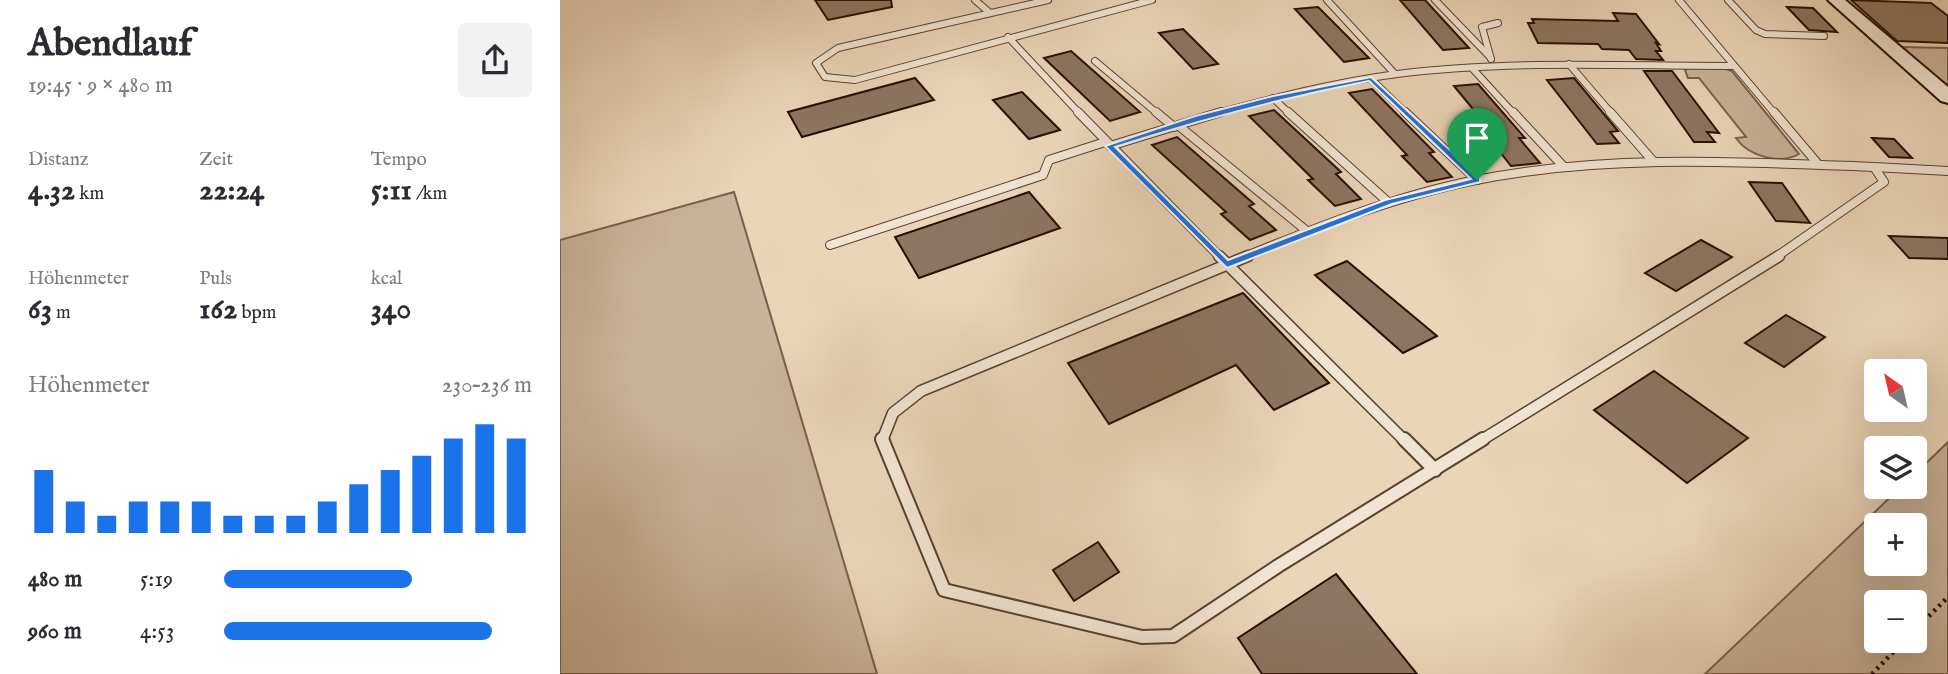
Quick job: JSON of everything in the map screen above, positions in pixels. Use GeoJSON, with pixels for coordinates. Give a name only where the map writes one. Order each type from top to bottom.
{"type":"FeatureCollection","features":[{"type":"Feature","properties":{"kind":"street"},"geometry":{"type":"LineString","coordinates":[[1836,0],[1948,97]]}},
{"type":"Feature","properties":{"kind":"lane"},"geometry":{"type":"LineString","coordinates":[[975,0],[990,13]]}},
{"type":"Feature","properties":{"kind":"lane"},"geometry":{"type":"LineString","coordinates":[[1048,0],[838,48],[816,63],[825,77],[855,80],[1153,0]]}},
{"type":"Feature","properties":{"kind":"lane"},"geometry":{"type":"LineString","coordinates":[[1326,0],[1395,74]]}},
{"type":"Feature","properties":{"kind":"lane"},"geometry":{"type":"LineString","coordinates":[[1436,0],[1496,65]]}},
{"type":"Feature","properties":{"kind":"lane"},"geometry":{"type":"LineString","coordinates":[[1679,0],[1818,164]]}},
{"type":"Feature","properties":{"kind":"lane"},"geometry":{"type":"LineString","coordinates":[[1728,0],[1756,30],[1765,34],[1824,36]]}},
{"type":"Feature","properties":{"kind":"lane"},"geometry":{"type":"LineString","coordinates":[[1490,57],[1482,27],[1498,23]]}},
{"type":"Feature","properties":{"kind":"lane"},"geometry":{"type":"LineString","coordinates":[[1008,37],[1107,144],[1436,470]]}},
{"type":"Feature","properties":{"kind":"lane"},"geometry":{"type":"LineString","coordinates":[[1095,61],[1308,232]]}},
{"type":"Feature","properties":{"kind":"lane"},"geometry":{"type":"LineString","coordinates":[[1569,64],[1653,161]]}},
{"type":"Feature","properties":{"kind":"lane"},"geometry":{"type":"LineString","coordinates":[[830,244],[1043,175],[1049,160],[1273,98],[1395,74],[1496,65],[1733,66]]}},
{"type":"Feature","properties":{"kind":"lane"},"geometry":{"type":"LineString","coordinates":[[1472,68],[1563,166]]}},
{"type":"Feature","properties":{"kind":"lane"},"geometry":{"type":"LineString","coordinates":[[1371,79],[1477,180]]}},
{"type":"Feature","properties":{"kind":"lane"},"geometry":{"type":"LineString","coordinates":[[1273,98],[1388,202]]}},
{"type":"Feature","properties":{"kind":"lane"},"geometry":{"type":"LineString","coordinates":[[1874,167],[1884,183],[1788,250],[1278,566],[1173,636],[1142,637],[944,590],[883,440],[893,413],[921,391],[1308,232],[1388,202],[1477,180],[1563,166],[1653,161],[1818,164],[1874,167],[1948,171]]}},
{"type":"Feature","properties":{"kind":"path"},"geometry":{"type":"LineString","coordinates":[[1927,618],[1948,597]]}},
{"type":"Feature","properties":{"kind":"path"},"geometry":{"type":"LineString","coordinates":[[1872,674],[1892,653]]}},
{"type":"Feature","properties":{"kind":"shaded area"},"geometry":{"type":"Polygon","coordinates":[[[1902,47],[1948,48],[1948,88],[1902,47]]]}},
{"type":"Feature","properties":{"kind":"shaded area"},"geometry":{"type":"Polygon","coordinates":[[[1691,67],[1723,68],[1732,71],[1799,154],[1774,159],[1748,150],[1736,138],[1746,137],[1699,78],[1688,78],[1685,70],[1691,67]]]}},
{"type":"Feature","properties":{"kind":"shaded area"},"geometry":{"type":"Polygon","coordinates":[[[734,192],[877,674],[560,674],[560,240],[734,192]]]}},
{"type":"Feature","properties":{"kind":"shaded area"},"geometry":{"type":"Polygon","coordinates":[[[1948,442],[1948,674],[1705,674],[1864,522],[1864,576],[1927,576],[1927,513],[1874,513],[1888,499],[1927,499],[1927,462],[1948,442]]]}},
{"type":"Feature","properties":{"kind":"building"},"geometry":{"type":"Polygon","coordinates":[[[815,0],[891,0],[892,7],[828,20],[815,0]]]}},
{"type":"Feature","properties":{"kind":"building"},"geometry":{"type":"Polygon","coordinates":[[[1400,0],[1425,0],[1469,48],[1443,50],[1400,0]]]}},
{"type":"Feature","properties":{"kind":"building"},"geometry":{"type":"Polygon","coordinates":[[[1851,0],[1931,3],[1948,16],[1948,43],[1897,41],[1851,0]]]}},
{"type":"Feature","properties":{"kind":"building"},"geometry":{"type":"Polygon","coordinates":[[[1318,7],[1369,58],[1344,62],[1295,9],[1318,7]]]}},
{"type":"Feature","properties":{"kind":"building"},"geometry":{"type":"Polygon","coordinates":[[[1787,7],[1813,8],[1837,32],[1809,30],[1787,7]]]}},
{"type":"Feature","properties":{"kind":"building"},"geometry":{"type":"Polygon","coordinates":[[[1613,13],[1636,14],[1659,44],[1656,43],[1661,51],[1656,51],[1663,60],[1636,59],[1629,50],[1602,49],[1598,44],[1538,43],[1528,23],[1534,23],[1532,19],[1618,21],[1613,13]]]}},
{"type":"Feature","properties":{"kind":"building"},"geometry":{"type":"Polygon","coordinates":[[[1183,29],[1218,64],[1193,69],[1159,33],[1183,29]]]}},
{"type":"Feature","properties":{"kind":"building"},"geometry":{"type":"Polygon","coordinates":[[[1071,51],[1140,112],[1110,121],[1044,58],[1071,51]]]}},
{"type":"Feature","properties":{"kind":"building"},"geometry":{"type":"Polygon","coordinates":[[[1644,71],[1672,71],[1719,133],[1707,132],[1715,142],[1694,142],[1644,71]]]}},
{"type":"Feature","properties":{"kind":"building"},"geometry":{"type":"Polygon","coordinates":[[[915,78],[934,100],[802,137],[788,112],[915,78]]]}},
{"type":"Feature","properties":{"kind":"building"},"geometry":{"type":"Polygon","coordinates":[[[1574,78],[1618,131],[1610,132],[1619,143],[1597,144],[1547,80],[1574,78]]]}},
{"type":"Feature","properties":{"kind":"building"},"geometry":{"type":"Polygon","coordinates":[[[1478,84],[1525,138],[1519,138],[1540,163],[1511,166],[1489,138],[1496,137],[1454,86],[1478,84]]]}},
{"type":"Feature","properties":{"kind":"building"},"geometry":{"type":"Polygon","coordinates":[[[1372,89],[1434,152],[1429,153],[1452,177],[1427,182],[1402,156],[1407,155],[1349,93],[1372,89]]]}},
{"type":"Feature","properties":{"kind":"building"},"geometry":{"type":"Polygon","coordinates":[[[1022,92],[1060,130],[1029,139],[993,100],[1022,92]]]}},
{"type":"Feature","properties":{"kind":"building"},"geometry":{"type":"Polygon","coordinates":[[[1274,110],[1341,172],[1336,174],[1361,199],[1335,206],[1308,180],[1313,179],[1249,116],[1274,110]]]}},
{"type":"Feature","properties":{"kind":"building"},"geometry":{"type":"Polygon","coordinates":[[[1177,137],[1254,204],[1249,206],[1276,230],[1250,240],[1221,214],[1226,212],[1152,145],[1177,137]]]}},
{"type":"Feature","properties":{"kind":"building"},"geometry":{"type":"Polygon","coordinates":[[[1872,138],[1894,139],[1912,158],[1889,157],[1872,138]]]}},
{"type":"Feature","properties":{"kind":"building"},"geometry":{"type":"Polygon","coordinates":[[[1749,182],[1782,183],[1810,223],[1776,221],[1749,182]]]}},
{"type":"Feature","properties":{"kind":"building"},"geometry":{"type":"Polygon","coordinates":[[[1029,192],[1060,228],[919,278],[895,237],[1029,192]]]}},
{"type":"Feature","properties":{"kind":"building"},"geometry":{"type":"Polygon","coordinates":[[[1889,236],[1948,238],[1948,259],[1909,258],[1889,236]]]}},
{"type":"Feature","properties":{"kind":"building"},"geometry":{"type":"Polygon","coordinates":[[[1701,240],[1732,257],[1676,291],[1645,273],[1701,240]]]}},
{"type":"Feature","properties":{"kind":"building"},"geometry":{"type":"Polygon","coordinates":[[[1347,261],[1437,336],[1403,353],[1315,275],[1347,261]]]}},
{"type":"Feature","properties":{"kind":"building"},"geometry":{"type":"Polygon","coordinates":[[[1243,293],[1329,383],[1274,410],[1236,365],[1109,424],[1068,363],[1243,293]]]}},
{"type":"Feature","properties":{"kind":"building"},"geometry":{"type":"Polygon","coordinates":[[[1786,315],[1825,337],[1784,367],[1745,343],[1786,315]]]}},
{"type":"Feature","properties":{"kind":"building"},"geometry":{"type":"Polygon","coordinates":[[[1654,371],[1748,438],[1687,483],[1594,410],[1654,371]]]}},
{"type":"Feature","properties":{"kind":"building"},"geometry":{"type":"Polygon","coordinates":[[[1098,542],[1119,572],[1074,601],[1053,570],[1098,542]]]}},
{"type":"Feature","properties":{"kind":"building"},"geometry":{"type":"Polygon","coordinates":[[[1336,574],[1417,674],[1262,674],[1238,638],[1336,574]]]}},
{"type":"Feature","properties":{"kind":"route"},"geometry":{"type":"LineString","coordinates":[[1371,79],[1477,180],[1388,202],[1227,265],[1110,146],[1197,118],[1273,98],[1371,79]]}}]}
